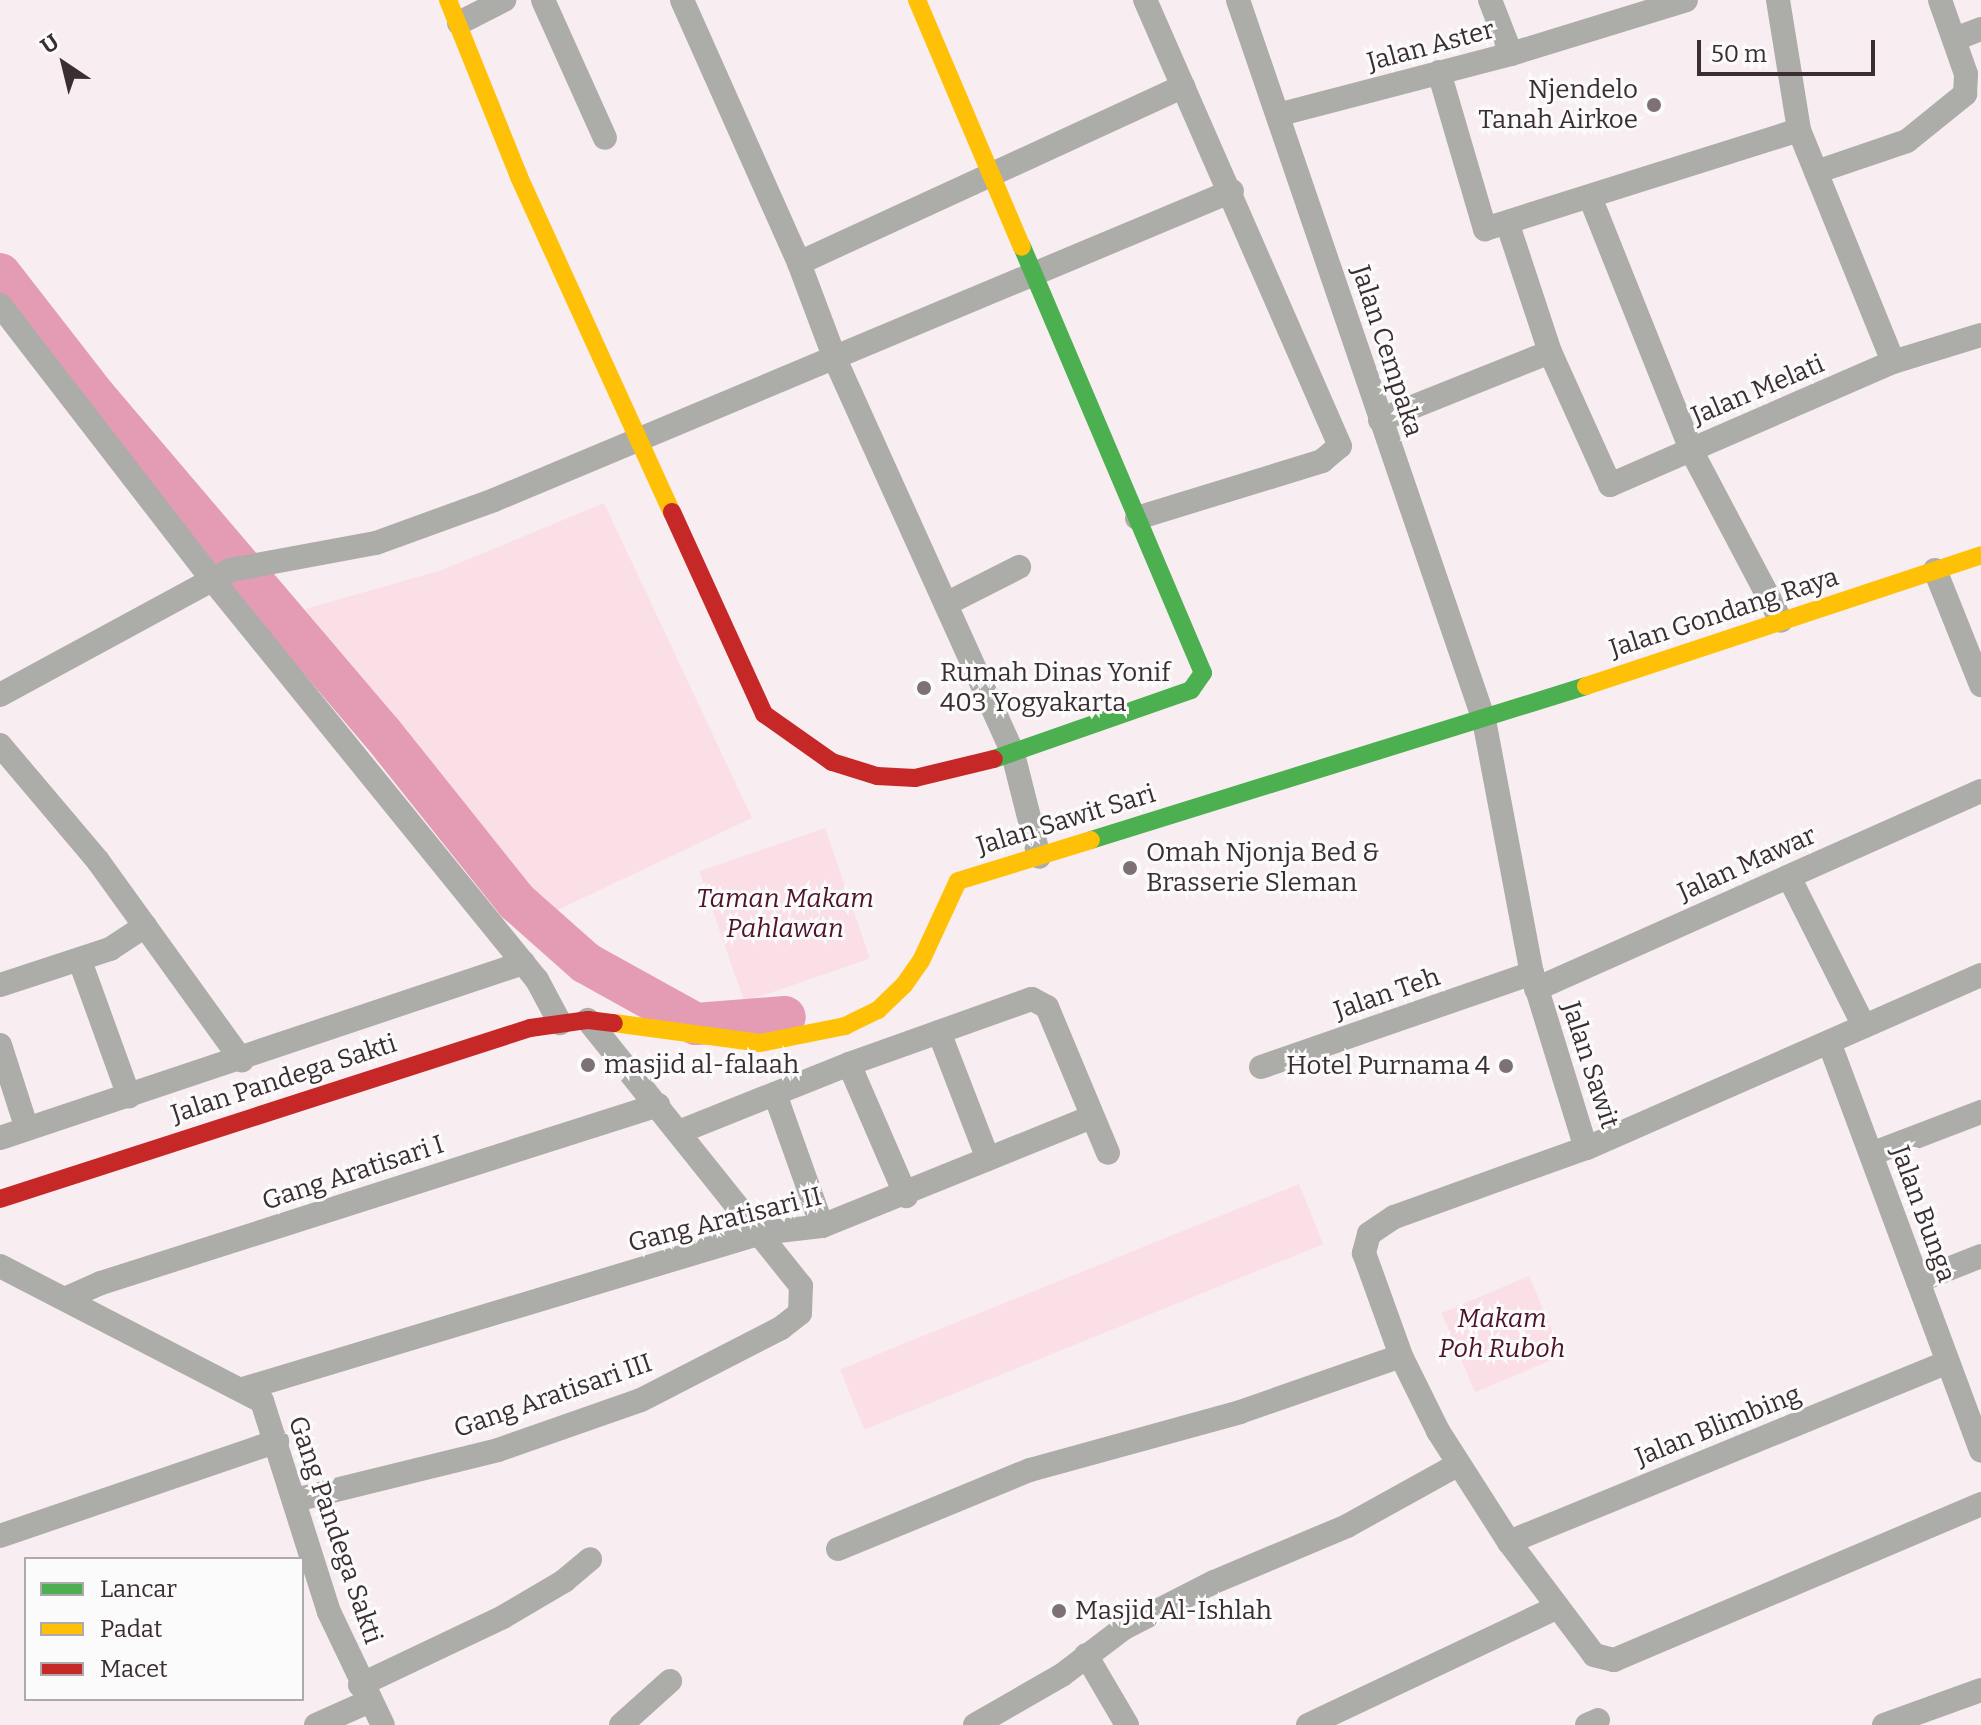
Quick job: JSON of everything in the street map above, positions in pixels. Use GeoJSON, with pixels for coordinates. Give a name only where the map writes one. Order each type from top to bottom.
{"type":"FeatureCollection","features":[{"type":"Feature","properties":{"kind":"main road"},"geometry":{"type":"LineString","coordinates":[[448,0],[519,177],[641,437],[739,668],[764,714],[832,762],[877,776],[915,778],[1013,754],[1197,685],[1203,673],[917,0]]}},
{"type":"Feature","properties":{"kind":"main road","name":"Jalan Gondang Raya"},"geometry":{"type":"LineString","coordinates":[[1484,720],[1981,555]]}},
{"type":"Feature","properties":{"kind":"main road","name":"Jalan Sawit Sari"},"geometry":{"type":"LineString","coordinates":[[588,1020],[760,1043],[845,1026],[878,1010],[904,985],[921,961],[958,881],[1484,720]]}},
{"type":"Feature","properties":{"kind":"main road","name":"Jalan Pandega Sakti"},"geometry":{"type":"LineString","coordinates":[[0,1199],[505,1034],[588,1020]]}},
{"type":"Feature","properties":{"kind":"street"},"geometry":{"type":"LineString","coordinates":[[459,23],[504,0]]}},
{"type":"Feature","properties":{"kind":"street"},"geometry":{"type":"LineString","coordinates":[[543,0],[605,138]]}},
{"type":"Feature","properties":{"kind":"street"},"geometry":{"type":"LineString","coordinates":[[682,0],[799,263],[835,359],[1013,754],[1039,857]]}},
{"type":"Feature","properties":{"kind":"street"},"geometry":{"type":"LineString","coordinates":[[1137,518],[1322,461],[1340,446],[1232,191],[1145,0]]}},
{"type":"Feature","properties":{"kind":"street","name":"Jalan Cempaka"},"geometry":{"type":"LineString","coordinates":[[1238,0],[1281,114],[1380,420],[1484,720]]}},
{"type":"Feature","properties":{"kind":"street"},"geometry":{"type":"LineString","coordinates":[[1490,0],[1511,54]]}},
{"type":"Feature","properties":{"kind":"street","name":"Jalan Aster"},"geometry":{"type":"LineString","coordinates":[[1281,114],[1511,54],[1682,0]]}},
{"type":"Feature","properties":{"kind":"street"},"geometry":{"type":"LineString","coordinates":[[1778,0],[1799,130],[1893,362]]}},
{"type":"Feature","properties":{"kind":"street"},"geometry":{"type":"LineString","coordinates":[[1816,172],[1907,141],[1965,94],[1966,74],[1940,0]]}},
{"type":"Feature","properties":{"kind":"street"},"geometry":{"type":"LineString","coordinates":[[1955,39],[1981,29]]}},
{"type":"Feature","properties":{"kind":"street"},"geometry":{"type":"LineString","coordinates":[[1439,72],[1485,229],[1508,225],[1799,130]]}},
{"type":"Feature","properties":{"kind":"street"},"geometry":{"type":"LineString","coordinates":[[799,263],[990,171],[1183,86]]}},
{"type":"Feature","properties":{"kind":"street"},"geometry":{"type":"LineString","coordinates":[[0,695],[221,574],[286,557],[376,543],[411,531],[835,359],[1232,191]]}},
{"type":"Feature","properties":{"kind":"street"},"geometry":{"type":"LineString","coordinates":[[1508,225],[1550,352],[1605,483],[1618,485],[1691,450],[1590,197]]}},
{"type":"Feature","properties":{"kind":"street"},"geometry":{"type":"LineString","coordinates":[[0,305],[221,574],[523,963],[560,1023]]}},
{"type":"Feature","properties":{"kind":"street","name":"Jalan Melati"},"geometry":{"type":"LineString","coordinates":[[1781,621],[1691,450],[1893,362],[1981,335]]}},
{"type":"Feature","properties":{"kind":"street"},"geometry":{"type":"LineString","coordinates":[[1380,420],[1550,352]]}},
{"type":"Feature","properties":{"kind":"street"},"geometry":{"type":"LineString","coordinates":[[946,604],[1019,567]]}},
{"type":"Feature","properties":{"kind":"street"},"geometry":{"type":"LineString","coordinates":[[1935,570],[1981,685]]}},
{"type":"Feature","properties":{"kind":"street","name":"Jalan Sawit"},"geometry":{"type":"LineString","coordinates":[[1484,720],[1534,981],[1586,1148],[1981,975]]}},
{"type":"Feature","properties":{"kind":"street"},"geometry":{"type":"LineString","coordinates":[[0,745],[145,926],[242,1061]]}},
{"type":"Feature","properties":{"kind":"street","name":"Jalan Mawar"},"geometry":{"type":"LineString","coordinates":[[1534,981],[1789,877],[1981,791]]}},
{"type":"Feature","properties":{"kind":"street"},"geometry":{"type":"LineString","coordinates":[[1789,877],[1864,1026]]}},
{"type":"Feature","properties":{"kind":"street"},"geometry":{"type":"LineString","coordinates":[[0,985],[80,961],[127,941],[145,926]]}},
{"type":"Feature","properties":{"kind":"street"},"geometry":{"type":"LineString","coordinates":[[80,961],[129,1096]]}},
{"type":"Feature","properties":{"kind":"street"},"geometry":{"type":"LineString","coordinates":[[0,1138],[242,1061],[523,963]]}},
{"type":"Feature","properties":{"kind":"street","name":"Jalan Teh"},"geometry":{"type":"LineString","coordinates":[[1261,1067],[1534,981]]}},
{"type":"Feature","properties":{"kind":"street"},"geometry":{"type":"LineString","coordinates":[[679,1132],[1014,1002],[1040,1003],[1047,1007],[1108,1153]]}},
{"type":"Feature","properties":{"kind":"street"},"geometry":{"type":"LineString","coordinates":[[588,1020],[761,1233]]}},
{"type":"Feature","properties":{"kind":"street"},"geometry":{"type":"LineString","coordinates":[[939,1032],[988,1159]]}},
{"type":"Feature","properties":{"kind":"street","name":"Jalan Bunga"},"geometry":{"type":"LineString","coordinates":[[1829,1042],[1981,1451]]}},
{"type":"Feature","properties":{"kind":"street"},"geometry":{"type":"LineString","coordinates":[[0,1045],[27,1129]]}},
{"type":"Feature","properties":{"kind":"street"},"geometry":{"type":"LineString","coordinates":[[849,1064],[906,1196]]}},
{"type":"Feature","properties":{"kind":"street"},"geometry":{"type":"LineString","coordinates":[[775,1094],[822,1226]]}},
{"type":"Feature","properties":{"kind":"street","name":"Gang Aratisari I"},"geometry":{"type":"LineString","coordinates":[[67,1298],[101,1283],[658,1105]]}},
{"type":"Feature","properties":{"kind":"street"},"geometry":{"type":"LineString","coordinates":[[1871,1154],[1981,1112]]}},
{"type":"Feature","properties":{"kind":"street","name":"Gang Aratisari II"},"geometry":{"type":"LineString","coordinates":[[243,1389],[761,1233],[822,1226],[906,1196],[1092,1117]]}},
{"type":"Feature","properties":{"kind":"street"},"geometry":{"type":"LineString","coordinates":[[1586,1148],[1394,1217],[1369,1234],[1366,1264],[1401,1356],[1457,1465],[1509,1542],[1594,1655],[1614,1660],[1981,1504]]}},
{"type":"Feature","properties":{"kind":"street","name":"Gang Aratisari III"},"geometry":{"type":"LineString","coordinates":[[295,1500],[498,1450],[641,1400],[781,1328],[800,1313],[804,1299],[801,1286],[761,1233]]}},
{"type":"Feature","properties":{"kind":"street"},"geometry":{"type":"LineString","coordinates":[[1918,1281],[1981,1256]]}},
{"type":"Feature","properties":{"kind":"street","name":"Gang Pandega Sakti"},"geometry":{"type":"LineString","coordinates":[[0,1266],[262,1401],[295,1500],[308,1560],[365,1693],[383,1725]]}},
{"type":"Feature","properties":{"kind":"street"},"geometry":{"type":"LineString","coordinates":[[838,1549],[1030,1470],[1240,1412],[1401,1356]]}},
{"type":"Feature","properties":{"kind":"street","name":"Jalan Blimbing"},"geometry":{"type":"LineString","coordinates":[[1509,1542],[1948,1362]]}},
{"type":"Feature","properties":{"kind":"street"},"geometry":{"type":"LineString","coordinates":[[0,1536],[277,1441]]}},
{"type":"Feature","properties":{"kind":"street"},"geometry":{"type":"LineString","coordinates":[[975,1725],[1062,1675],[1124,1628],[1214,1582],[1347,1526],[1457,1465]]}},
{"type":"Feature","properties":{"kind":"street"},"geometry":{"type":"LineString","coordinates":[[316,1725],[365,1693],[564,1581],[590,1559]]}},
{"type":"Feature","properties":{"kind":"street"},"geometry":{"type":"LineString","coordinates":[[1308,1725],[1558,1607]]}},
{"type":"Feature","properties":{"kind":"street"},"geometry":{"type":"LineString","coordinates":[[1086,1655],[1127,1725]]}},
{"type":"Feature","properties":{"kind":"street"},"geometry":{"type":"LineString","coordinates":[[621,1725],[670,1681]]}},
{"type":"Feature","properties":{"kind":"street"},"geometry":{"type":"LineString","coordinates":[[1884,1725],[1981,1690]]}},
{"type":"Feature","properties":{"kind":"green space"},"geometry":{"type":"Polygon","coordinates":[[[604,503],[752,818],[528,924],[305,609],[442,570],[604,503]]]}},
{"type":"Feature","properties":{"kind":"green space","name":"Taman Makam Pahlawan"},"geometry":{"type":"Polygon","coordinates":[[[825,828],[870,958],[744,1002],[699,871],[825,828]]]}},
{"type":"Feature","properties":{"kind":"green space"},"geometry":{"type":"Polygon","coordinates":[[[1299,1184],[1323,1244],[864,1430],[840,1369],[1299,1184]]]}},
{"type":"Feature","properties":{"kind":"green space","name":"Makam Poh Ruboh"},"geometry":{"type":"Polygon","coordinates":[[[1529,1276],[1563,1355],[1475,1392],[1442,1313],[1529,1276]]]}},
{"type":"Feature","properties":{"kind":"waterway"},"geometry":{"type":"LineString","coordinates":[[0,274],[95,396],[382,733],[517,902],[586,963],[696,1024],[785,1017]]}},
{"type":"Feature","properties":{"kind":"traffic: fast"},"geometry":{"type":"LineString","coordinates":[[994,759],[1191,690],[1203,673],[1022,247]]}},
{"type":"Feature","properties":{"kind":"traffic: fast"},"geometry":{"type":"LineString","coordinates":[[1091,840],[1586,686]]}},
{"type":"Feature","properties":{"kind":"traffic: slow"},"geometry":{"type":"LineString","coordinates":[[448,0],[519,177],[672,512]]}},
{"type":"Feature","properties":{"kind":"traffic: slow"},"geometry":{"type":"LineString","coordinates":[[917,0],[1022,247]]}},
{"type":"Feature","properties":{"kind":"traffic: slow"},"geometry":{"type":"LineString","coordinates":[[1586,686],[1981,555]]}},
{"type":"Feature","properties":{"kind":"traffic: slow"},"geometry":{"type":"LineString","coordinates":[[614,1023],[760,1043],[845,1026],[878,1010],[904,985],[921,961],[958,881],[1091,840]]}},
{"type":"Feature","properties":{"kind":"traffic: jam"},"geometry":{"type":"LineString","coordinates":[[672,512],[764,714],[832,762],[877,776],[915,778],[994,759]]}},
{"type":"Feature","properties":{"kind":"traffic: jam"},"geometry":{"type":"LineString","coordinates":[[0,1199],[530,1028],[588,1020],[614,1023]]}},
{"type":"Feature","properties":{"kind":"place","name":"Njendelo Tanah Airkoe"},"geometry":{"type":"Point","coordinates":[1654,105]}},
{"type":"Feature","properties":{"kind":"place","name":"Rumah Dinas Yonif 403 Yogyakarta"},"geometry":{"type":"Point","coordinates":[924,688]}},
{"type":"Feature","properties":{"kind":"place","name":"Omah Njonja Bed & Brasserie Sleman"},"geometry":{"type":"Point","coordinates":[1130,868]}},
{"type":"Feature","properties":{"kind":"place","name":"masjid al-falaah"},"geometry":{"type":"Point","coordinates":[588,1065]}},
{"type":"Feature","properties":{"kind":"place","name":"Hotel Purnama 4"},"geometry":{"type":"Point","coordinates":[1506,1066]}},
{"type":"Feature","properties":{"kind":"place","name":"Masjid Al-Ishlah"},"geometry":{"type":"Point","coordinates":[1059,1611]}}]}
